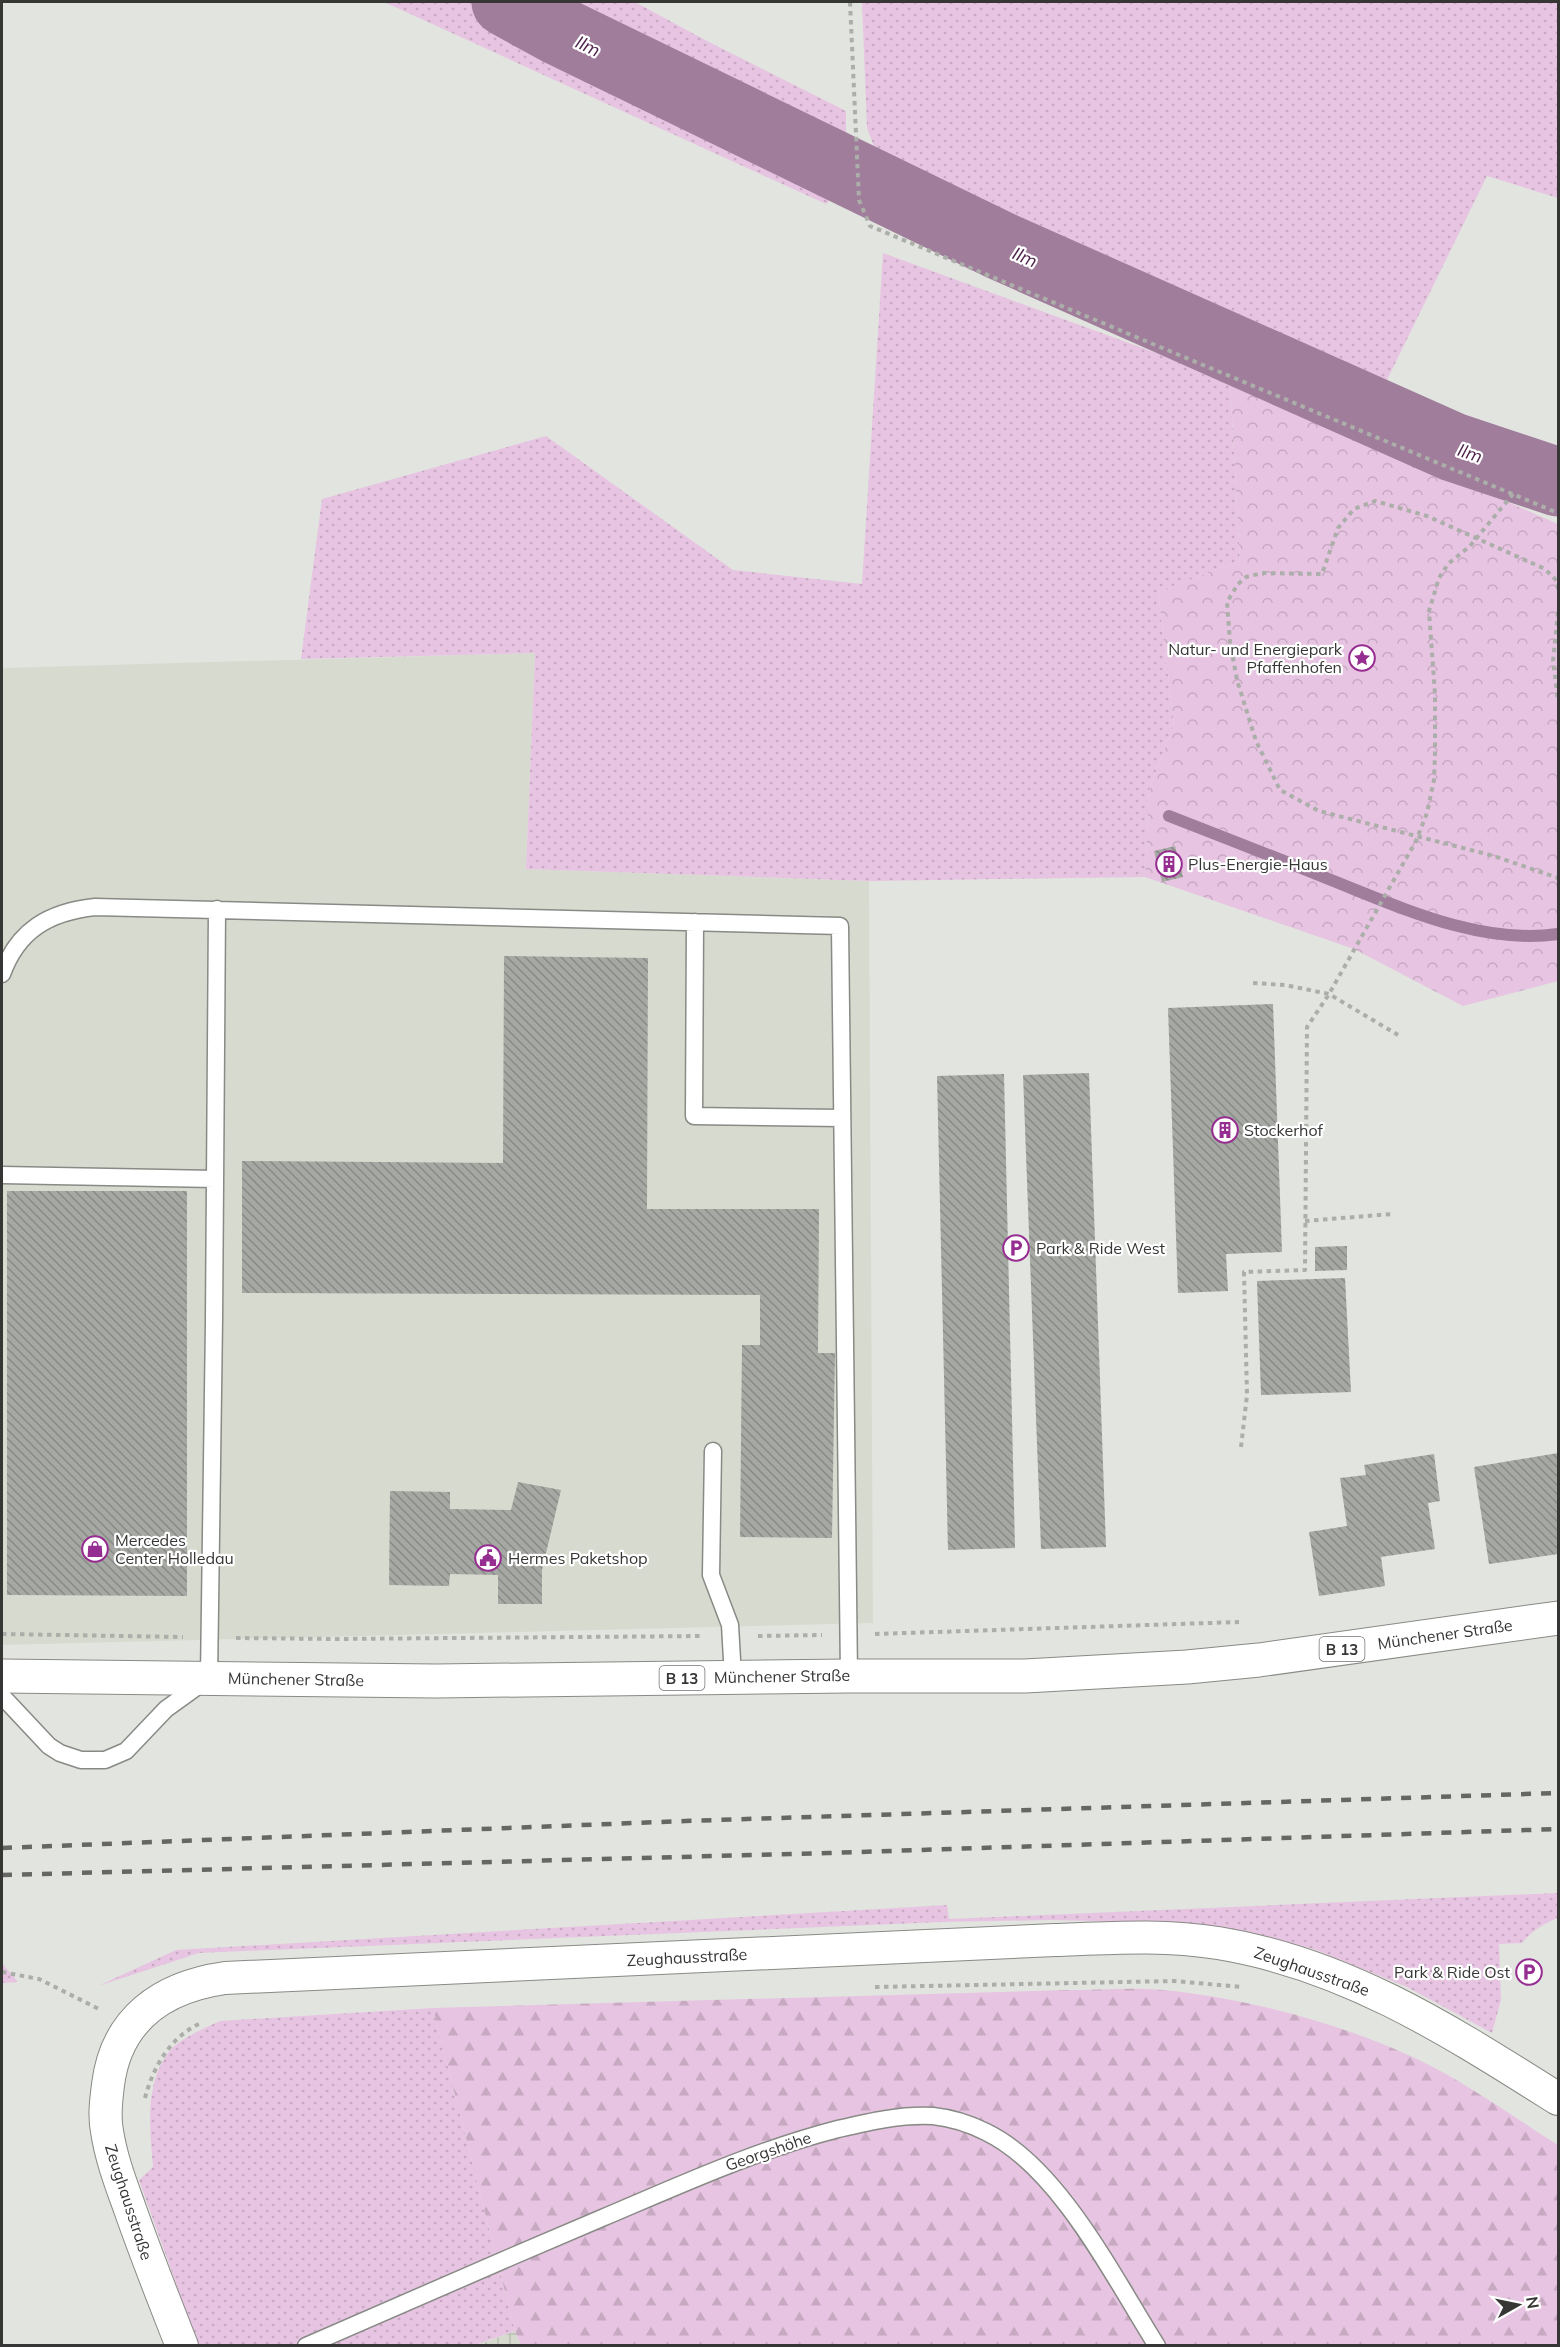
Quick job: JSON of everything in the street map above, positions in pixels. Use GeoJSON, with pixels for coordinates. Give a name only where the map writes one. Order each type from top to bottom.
{"type":"FeatureCollection","features":[{"type":"Feature","properties":{"kind":"main road","name":"Münchener Straße"},"geometry":{"type":"LineString","coordinates":[[2,1676],[436,1681],[1025,1676],[1187,1667],[1364,1647],[1558,1618]]}},
{"type":"Feature","properties":{"kind":"street","name":"Zeughausstraße"},"geometry":{"type":"LineString","coordinates":[[182,2346],[115,2166],[106,2130],[106,2097],[111,2067],[131,2025],[141,2013],[163,1997],[192,1984],[225,1978],[1055,1940],[1176,1938],[1218,1942],[1257,1951],[1295,1961],[1370,1989],[1412,2010],[1558,2099]]}},
{"type":"Feature","properties":{"kind":"lane"},"geometry":{"type":"LineString","coordinates":[[2,974],[12,952],[31,929],[61,913],[95,907],[840,926],[849,1676]]}},
{"type":"Feature","properties":{"kind":"lane"},"geometry":{"type":"LineString","coordinates":[[2,1696],[50,1746],[60,1753],[81,1760],[105,1760],[126,1751],[166,1708],[209,1678],[217,909]]}},
{"type":"Feature","properties":{"kind":"lane"},"geometry":{"type":"LineString","coordinates":[[695,922],[694,1116],[842,1118]]}},
{"type":"Feature","properties":{"kind":"lane"},"geometry":{"type":"LineString","coordinates":[[2,1175],[215,1179]]}},
{"type":"Feature","properties":{"kind":"lane"},"geometry":{"type":"LineString","coordinates":[[713,1451],[711,1575],[730,1625],[733,1677]]}},
{"type":"Feature","properties":{"kind":"lane","name":"Georgshöhe"},"geometry":{"type":"LineString","coordinates":[[306,2346],[711,2171],[799,2140],[860,2124],[931,2116],[960,2120],[989,2133],[1016,2151],[1042,2175],[1072,2211],[1157,2346]]}},
{"type":"Feature","properties":{"kind":"path"},"geometry":{"type":"LineString","coordinates":[[850,2],[859,200],[870,226],[1558,513]]}},
{"type":"Feature","properties":{"kind":"path"},"geometry":{"type":"LineString","coordinates":[[1241,1447],[1247,1395],[1244,1272],[1305,1270],[1307,1027],[1329,994],[1418,837],[1427,813],[1434,780],[1435,754],[1435,694],[1429,611],[1439,578],[1448,564],[1477,537],[1513,494]]}},
{"type":"Feature","properties":{"kind":"path"},"geometry":{"type":"LineString","coordinates":[[1558,589],[1557,581],[1545,569],[1427,516],[1375,501],[1354,508],[1338,528],[1322,574],[1262,573],[1246,577],[1238,584],[1227,602],[1230,642],[1237,680],[1256,741],[1280,790],[1319,810],[1494,856],[1558,878]]}},
{"type":"Feature","properties":{"kind":"path"},"geometry":{"type":"LineString","coordinates":[[1558,612],[1553,661],[1558,700]]}},
{"type":"Feature","properties":{"kind":"path"},"geometry":{"type":"LineString","coordinates":[[1253,983],[1285,985],[1329,994],[1398,1035]]}},
{"type":"Feature","properties":{"kind":"path"},"geometry":{"type":"LineString","coordinates":[[1305,1221],[1392,1214]]}},
{"type":"Feature","properties":{"kind":"path"},"geometry":{"type":"LineString","coordinates":[[2,1634],[345,1639],[730,1636],[1185,1625]]}},
{"type":"Feature","properties":{"kind":"path"},"geometry":{"type":"LineString","coordinates":[[2,1971],[39,1979],[131,2025]]}},
{"type":"Feature","properties":{"kind":"path"},"geometry":{"type":"LineString","coordinates":[[867,1987],[1174,1981],[1243,1987]]}},
{"type":"Feature","properties":{"kind":"path"},"geometry":{"type":"LineString","coordinates":[[145,2107],[145,2096],[156,2066],[186,2030],[204,2022]]}},
{"type":"Feature","properties":{"kind":"shaded area"},"geometry":{"type":"Polygon","coordinates":[[[535,653],[526,869],[869,881],[873,1623],[2,1645],[2,668],[535,653]]]}},
{"type":"Feature","properties":{"kind":"shaded area"},"geometry":{"type":"Polygon","coordinates":[[[515,2331],[521,2345],[475,2346],[515,2331]]]}},
{"type":"Feature","properties":{"kind":"green space"},"geometry":{"type":"Polygon","coordinates":[[[384,2],[635,2],[846,111],[846,184],[826,204],[384,2]]]}},
{"type":"Feature","properties":{"kind":"green space"},"geometry":{"type":"Polygon","coordinates":[[[862,2],[1558,2],[1558,198],[1487,176],[1385,384],[1558,453],[1558,509],[879,223],[871,201],[875,149],[867,128],[862,2]]]}},
{"type":"Feature","properties":{"kind":"green space"},"geometry":{"type":"Polygon","coordinates":[[[883,253],[1230,380],[1240,561],[1158,592],[1174,725],[1149,789],[1145,877],[869,881],[526,869],[535,653],[301,659],[322,499],[546,436],[733,570],[862,584],[883,253]]]}},
{"type":"Feature","properties":{"kind":"green space","name":"Natur- und Energiepark Pfaffenhofen"},"geometry":{"type":"Polygon","coordinates":[[[1230,380],[1558,524],[1558,981],[1463,1006],[1354,949],[1145,877],[1149,789],[1174,725],[1158,592],[1240,561],[1230,380]]]}},
{"type":"Feature","properties":{"kind":"green space"},"geometry":{"type":"Polygon","coordinates":[[[1558,1893],[1558,1918],[1538,1928],[1522,1943],[1499,1944],[1501,2000],[1492,2033],[1407,1987],[1316,1950],[1266,1936],[1173,1923],[1050,1920],[942,1922],[199,1953],[98,1986],[176,1950],[947,1905],[949,1919],[1558,1893]]]}},
{"type":"Feature","properties":{"kind":"green space"},"geometry":{"type":"Polygon","coordinates":[[[2,1963],[18,1982],[2,1983],[2,1963]]]}},
{"type":"Feature","properties":{"kind":"green space"},"geometry":{"type":"Polygon","coordinates":[[[1139,1989],[1200,1994],[1276,2010],[1354,2033],[1426,2063],[1558,2145],[1558,2345],[521,2345],[515,2331],[433,2008],[1139,1989]]]}},
{"type":"Feature","properties":{"kind":"green space"},"geometry":{"type":"Polygon","coordinates":[[[433,2008],[515,2331],[475,2345],[198,2345],[139,2180],[153,2167],[150,2108],[155,2079],[168,2053],[185,2038],[220,2021],[433,2008]]]}},
{"type":"Feature","properties":{"kind":"building","name":"Plus-Energie-Haus"},"geometry":{"type":"Polygon","coordinates":[[[1175,846],[1183,877],[1162,882],[1154,851],[1175,846]]]}},
{"type":"Feature","properties":{"kind":"building"},"geometry":{"type":"Polygon","coordinates":[[[504,956],[648,958],[647,1209],[819,1209],[818,1353],[835,1353],[832,1538],[740,1537],[742,1345],[760,1345],[760,1295],[242,1293],[242,1161],[503,1163],[504,956]]]}},
{"type":"Feature","properties":{"kind":"building","name":"Stockerhof"},"geometry":{"type":"Polygon","coordinates":[[[1273,1004],[1282,1252],[1226,1254],[1228,1291],[1178,1293],[1168,1008],[1273,1004]]]}},
{"type":"Feature","properties":{"kind":"building"},"geometry":{"type":"Polygon","coordinates":[[[1089,1073],[1106,1547],[1041,1549],[1023,1075],[1089,1073]]]}},
{"type":"Feature","properties":{"kind":"building"},"geometry":{"type":"Polygon","coordinates":[[[1004,1074],[1015,1548],[948,1550],[937,1076],[1004,1074]]]}},
{"type":"Feature","properties":{"kind":"building"},"geometry":{"type":"Polygon","coordinates":[[[7,1191],[187,1191],[187,1596],[7,1595],[7,1191]]]}},
{"type":"Feature","properties":{"kind":"building"},"geometry":{"type":"Polygon","coordinates":[[[1347,1246],[1347,1270],[1315,1271],[1315,1247],[1347,1246]]]}},
{"type":"Feature","properties":{"kind":"building"},"geometry":{"type":"Polygon","coordinates":[[[1345,1278],[1351,1392],[1261,1395],[1257,1281],[1345,1278]]]}},
{"type":"Feature","properties":{"kind":"building"},"geometry":{"type":"Polygon","coordinates":[[[1558,1453],[1558,1554],[1489,1564],[1474,1467],[1558,1453]]]}},
{"type":"Feature","properties":{"kind":"building"},"geometry":{"type":"Polygon","coordinates":[[[1434,1454],[1440,1501],[1428,1503],[1435,1549],[1381,1557],[1385,1586],[1319,1596],[1309,1532],[1347,1526],[1340,1478],[1366,1475],[1364,1465],[1434,1454]]]}},
{"type":"Feature","properties":{"kind":"building"},"geometry":{"type":"Polygon","coordinates":[[[518,1482],[561,1490],[542,1570],[542,1604],[498,1604],[498,1575],[450,1574],[449,1586],[389,1585],[390,1491],[450,1492],[450,1509],[511,1510],[518,1482]]]}},
{"type":"Feature","properties":{"kind":"waterway","name":"Ilm"},"geometry":{"type":"LineString","coordinates":[[506,2],[559,31],[1001,246],[1453,447],[1558,482]]}},
{"type":"Feature","properties":{"kind":"waterway"},"geometry":{"type":"LineString","coordinates":[[1169,816],[1385,902],[1442,922],[1500,934],[1529,936],[1558,934]]}},
{"type":"Feature","properties":{"kind":"railway"},"geometry":{"type":"LineString","coordinates":[[2,1848],[685,1821],[1558,1793]]}},
{"type":"Feature","properties":{"kind":"railway"},"geometry":{"type":"LineString","coordinates":[[2,1875],[828,1853],[1558,1829]]}},
{"type":"Feature","properties":{"kind":"place","name":"Natur- und Energiepark Pfaffenhofen"},"geometry":{"type":"Point","coordinates":[1362,658]}},
{"type":"Feature","properties":{"kind":"place","name":"Plus-Energie-Haus"},"geometry":{"type":"Point","coordinates":[1169,864]}},
{"type":"Feature","properties":{"kind":"place","name":"Stockerhof"},"geometry":{"type":"Point","coordinates":[1225,1130]}},
{"type":"Feature","properties":{"kind":"place","name":"Park & Ride West"},"geometry":{"type":"Point","coordinates":[1016,1248]}},
{"type":"Feature","properties":{"kind":"place","name":"Mercedes Center Holledau"},"geometry":{"type":"Point","coordinates":[95,1549]}},
{"type":"Feature","properties":{"kind":"place","name":"Hermes Paketshop"},"geometry":{"type":"Point","coordinates":[488,1558]}},
{"type":"Feature","properties":{"kind":"place","name":"Park & Ride Ost"},"geometry":{"type":"Point","coordinates":[1529,1972]}}]}
